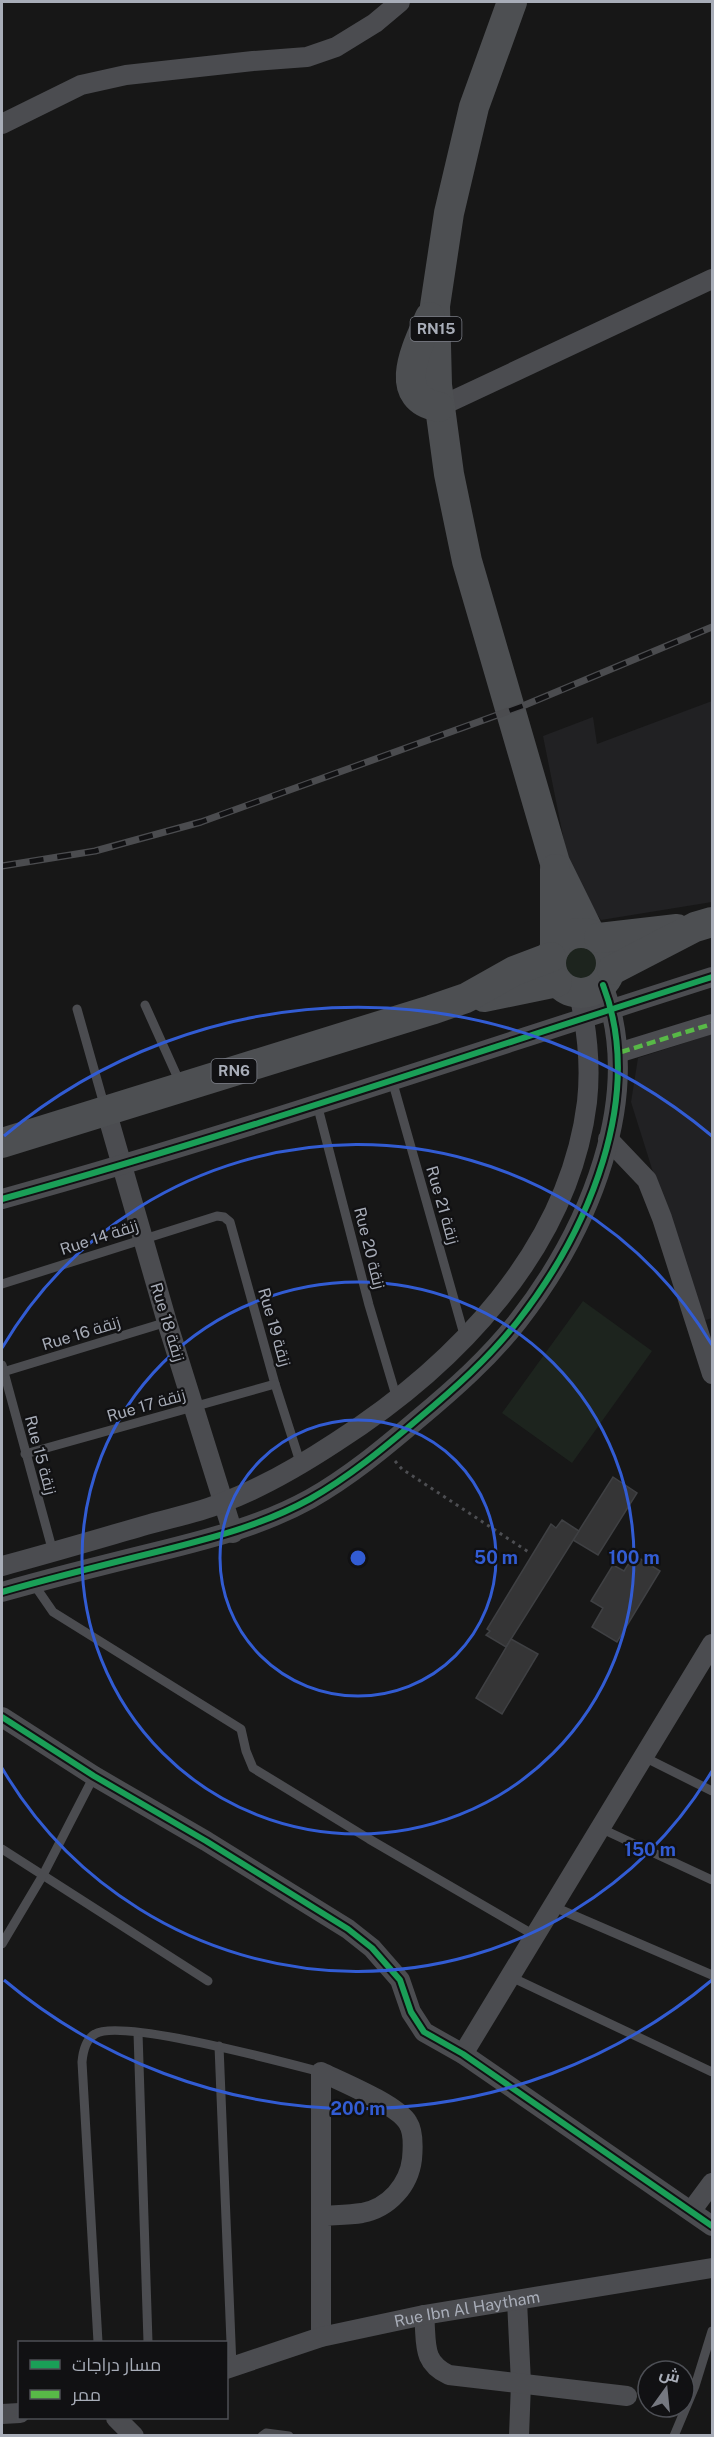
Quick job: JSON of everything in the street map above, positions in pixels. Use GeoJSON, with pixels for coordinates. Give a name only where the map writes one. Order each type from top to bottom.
{"type":"FeatureCollection","features":[{"type":"Feature","properties":{"kind":"main road","name":"RN15"},"geometry":{"type":"LineString","coordinates":[[512,2],[474,106],[459,161],[449,213],[435,306],[439,407],[454,506],[467,561],[555,863],[582,982]]}},
{"type":"Feature","properties":{"kind":"main road","name":"RN15"},"geometry":{"type":"LineString","coordinates":[[555,863],[595,936]]}},
{"type":"Feature","properties":{"kind":"main road","name":"RN6"},"geometry":{"type":"LineString","coordinates":[[582,982],[566,936],[574,933],[595,936],[704,924]]}},
{"type":"Feature","properties":{"kind":"main road","name":"RN6"},"geometry":{"type":"LineString","coordinates":[[2,1143],[466,998],[514,971],[582,982],[704,924]]}},
{"type":"Feature","properties":{"kind":"main road"},"geometry":{"type":"LineString","coordinates":[[582,982],[610,952],[595,936]]}},
{"type":"Feature","properties":{"kind":"street"},"geometry":{"type":"LineString","coordinates":[[2,124],[81,85],[126,75],[307,57],[336,47],[375,23],[400,2]]}},
{"type":"Feature","properties":{"kind":"street"},"geometry":{"type":"LineString","coordinates":[[439,407],[712,279]]}},
{"type":"Feature","properties":{"kind":"street"},"geometry":{"type":"LineString","coordinates":[[2,1199],[121,1166],[392,1080],[582,982],[712,978]]}},
{"type":"Feature","properties":{"kind":"street"},"geometry":{"type":"LineString","coordinates":[[2,1592],[232,1533],[310,1498],[365,1464],[384,1449],[456,1387],[489,1354],[518,1321],[540,1289],[578,1224],[598,1178],[608,1139],[618,1062],[582,982]]}},
{"type":"Feature","properties":{"kind":"street"},"geometry":{"type":"LineString","coordinates":[[2,1566],[224,1503],[270,1482],[366,1423],[421,1379],[465,1338],[514,1280],[540,1240],[575,1158],[587,1102],[588,1055],[582,982]]}},
{"type":"Feature","properties":{"kind":"street"},"geometry":{"type":"LineString","coordinates":[[621,1052],[712,1024]]}},
{"type":"Feature","properties":{"kind":"street","name":"Rue 18 زنقة"},"geometry":{"type":"LineString","coordinates":[[106,1110],[142,1239],[232,1533]]}},
{"type":"Feature","properties":{"kind":"street"},"geometry":{"type":"LineString","coordinates":[[608,1139],[647,1180],[662,1218],[712,1374]]}},
{"type":"Feature","properties":{"kind":"street"},"geometry":{"type":"LineString","coordinates":[[463,2054],[712,1644]]}},
{"type":"Feature","properties":{"kind":"street"},"geometry":{"type":"LineString","coordinates":[[2,1717],[94,1776],[206,1841],[348,1929],[372,1948],[400,1980],[411,2012],[424,2032],[463,2054],[561,2124],[692,2210],[712,2226]]}},
{"type":"Feature","properties":{"kind":"street"},"geometry":{"type":"LineString","coordinates":[[321,2216],[364,2213],[392,2199],[405,2184],[413,2146],[409,2124],[398,2111],[321,2072],[321,2216],[321,2337]]}},
{"type":"Feature","properties":{"kind":"street"},"geometry":{"type":"LineString","coordinates":[[692,2210],[712,2183]]}},
{"type":"Feature","properties":{"kind":"street","name":"Rue Ibn Al Haytham"},"geometry":{"type":"LineString","coordinates":[[229,2368],[321,2337],[424,2315],[712,2268]]}},
{"type":"Feature","properties":{"kind":"street"},"geometry":{"type":"LineString","coordinates":[[518,2301],[521,2383],[519,2436]]}},
{"type":"Feature","properties":{"kind":"street"},"geometry":{"type":"LineString","coordinates":[[424,2315],[429,2360],[436,2369],[449,2375],[627,2396]]}},
{"type":"Feature","properties":{"kind":"street"},"geometry":{"type":"LineString","coordinates":[[2,2414],[18,2413]]}},
{"type":"Feature","properties":{"kind":"street"},"geometry":{"type":"LineString","coordinates":[[117,2419],[134,2436]]}},
{"type":"Feature","properties":{"kind":"lane"},"geometry":{"type":"LineString","coordinates":[[145,1005],[182,1086]]}},
{"type":"Feature","properties":{"kind":"lane"},"geometry":{"type":"LineString","coordinates":[[77,1009],[106,1110]]}},
{"type":"Feature","properties":{"kind":"lane","name":"Rue 21 زنقة"},"geometry":{"type":"LineString","coordinates":[[392,1080],[465,1338]]}},
{"type":"Feature","properties":{"kind":"lane","name":"Rue 20 زنقة"},"geometry":{"type":"LineString","coordinates":[[317,1104],[369,1305],[397,1399]]}},
{"type":"Feature","properties":{"kind":"lane","name":"Rue 19 زنقة"},"geometry":{"type":"LineString","coordinates":[[205,1219],[217,1215],[224,1216],[230,1222],[275,1384],[301,1465]]}},
{"type":"Feature","properties":{"kind":"lane","name":"Rue 14 زنقة"},"geometry":{"type":"LineString","coordinates":[[2,1284],[205,1219]]}},
{"type":"Feature","properties":{"kind":"lane","name":"Rue 16 زنقة"},"geometry":{"type":"LineString","coordinates":[[2,1368],[168,1322]]}},
{"type":"Feature","properties":{"kind":"lane","name":"Rue 15 زنقة"},"geometry":{"type":"LineString","coordinates":[[2,1368],[53,1552]]}},
{"type":"Feature","properties":{"kind":"lane","name":"Rue 17 زنقة"},"geometry":{"type":"LineString","coordinates":[[25,1454],[275,1384]]}},
{"type":"Feature","properties":{"kind":"lane"},"geometry":{"type":"LineString","coordinates":[[33,1583],[53,1612],[241,1729],[253,1768],[534,1935]]}},
{"type":"Feature","properties":{"kind":"lane"},"geometry":{"type":"LineString","coordinates":[[644,1757],[712,1791]]}},
{"type":"Feature","properties":{"kind":"lane"},"geometry":{"type":"LineString","coordinates":[[2,1944],[43,1875],[94,1776]]}},
{"type":"Feature","properties":{"kind":"lane"},"geometry":{"type":"LineString","coordinates":[[600,1828],[712,1880]]}},
{"type":"Feature","properties":{"kind":"lane"},"geometry":{"type":"LineString","coordinates":[[2,1849],[208,1981]]}},
{"type":"Feature","properties":{"kind":"lane"},"geometry":{"type":"LineString","coordinates":[[552,1906],[712,1976]]}},
{"type":"Feature","properties":{"kind":"lane"},"geometry":{"type":"LineString","coordinates":[[509,1976],[712,2072]]}},
{"type":"Feature","properties":{"kind":"lane"},"geometry":{"type":"LineString","coordinates":[[98,2341],[82,2053],[90,2038],[103,2031],[138,2033],[219,2046],[321,2072]]}},
{"type":"Feature","properties":{"kind":"lane"},"geometry":{"type":"LineString","coordinates":[[138,2033],[148,2341]]}},
{"type":"Feature","properties":{"kind":"lane"},"geometry":{"type":"LineString","coordinates":[[219,2046],[229,2368]]}},
{"type":"Feature","properties":{"kind":"lane"},"geometry":{"type":"LineString","coordinates":[[674,2436],[712,2331]]}},
{"type":"Feature","properties":{"kind":"lane"},"geometry":{"type":"LineString","coordinates":[[262,2436],[266,2433],[289,2436]]}},
{"type":"Feature","properties":{"kind":"path"},"geometry":{"type":"LineString","coordinates":[[384,1449],[402,1469],[530,1553]]}},
{"type":"Feature","properties":{"kind":"shaded area"},"geometry":{"type":"Polygon","coordinates":[[[712,701],[712,902],[601,920],[571,876],[543,736],[593,717],[597,744],[712,701]]]}},
{"type":"Feature","properties":{"kind":"shaded area"},"geometry":{"type":"Polygon","coordinates":[[[582,940],[598,947],[605,963],[598,979],[582,986],[566,979],[559,963],[566,947],[582,940]]]}},
{"type":"Feature","properties":{"kind":"shaded area"},"geometry":{"type":"Polygon","coordinates":[[[712,1034],[712,1318],[700,1322],[631,1102],[638,1058],[712,1034]]]}},
{"type":"Feature","properties":{"kind":"shaded area"},"geometry":{"type":"Polygon","coordinates":[[[583,1301],[652,1351],[572,1463],[502,1413],[583,1301]]]}},
{"type":"Feature","properties":{"kind":"building"},"geometry":{"type":"Polygon","coordinates":[[[613,1477],[637,1493],[598,1555],[573,1540],[613,1477]]]}},
{"type":"Feature","properties":{"kind":"building"},"geometry":{"type":"Polygon","coordinates":[[[562,1520],[579,1531],[506,1647],[486,1635],[490,1631],[487,1629],[551,1524],[556,1528],[562,1520]]]}},
{"type":"Feature","properties":{"kind":"building"},"geometry":{"type":"Polygon","coordinates":[[[634,1555],[660,1571],[617,1642],[592,1627],[603,1608],[591,1601],[613,1565],[624,1571],[634,1555]]]}},
{"type":"Feature","properties":{"kind":"building"},"geometry":{"type":"Polygon","coordinates":[[[511,1639],[538,1654],[502,1714],[476,1698],[511,1639]]]}},
{"type":"Feature","properties":{"kind":"railway"},"geometry":{"type":"LineString","coordinates":[[2,866],[95,851],[201,822],[525,705],[712,627]]}},
{"type":"Feature","properties":{"kind":"marked path"},"geometry":{"type":"LineString","coordinates":[[621,1052],[712,1024]]}},
{"type":"Feature","properties":{"kind":"cycle path"},"geometry":{"type":"LineString","coordinates":[[2,1199],[269,1120],[712,977]]}},
{"type":"Feature","properties":{"kind":"cycle path"},"geometry":{"type":"LineString","coordinates":[[2,1592],[218,1536],[292,1508],[339,1481],[366,1462],[445,1396],[483,1360],[507,1335],[544,1285],[587,1205],[603,1161],[613,1117],[618,1072],[615,1028],[603,985]]}},
{"type":"Feature","properties":{"kind":"cycle path"},"geometry":{"type":"LineString","coordinates":[[2,1717],[94,1776],[206,1841],[348,1929],[372,1948],[400,1980],[411,2012],[424,2032],[463,2054],[712,2226]]}}]}
